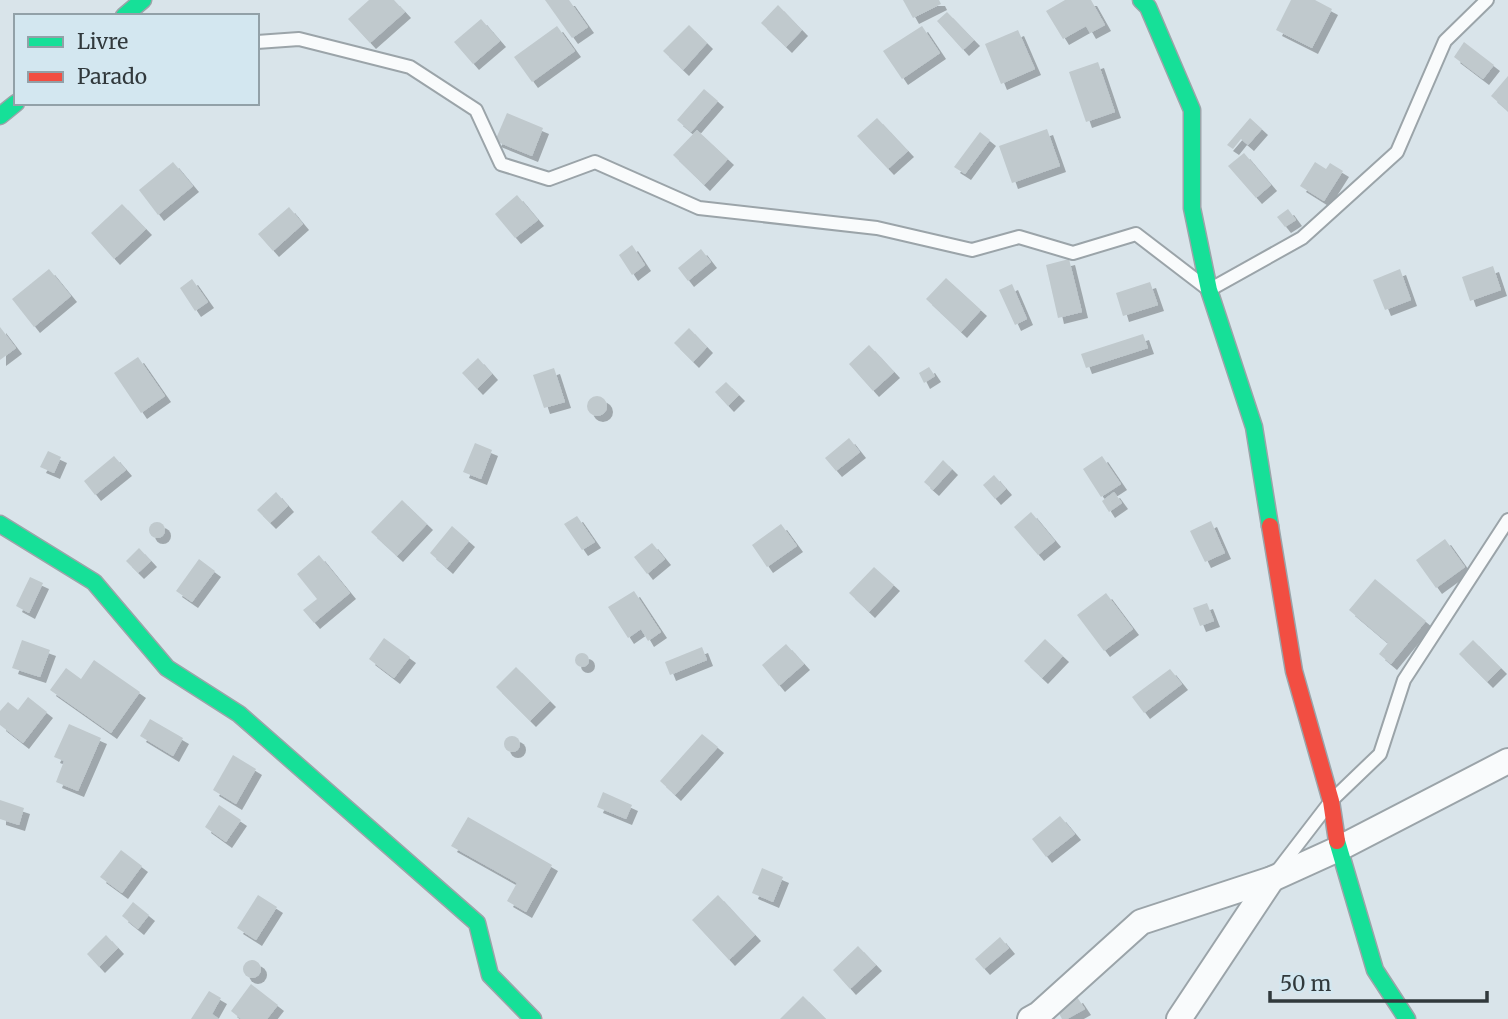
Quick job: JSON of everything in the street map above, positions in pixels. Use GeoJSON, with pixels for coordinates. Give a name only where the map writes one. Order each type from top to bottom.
{"type":"FeatureCollection","features":[{"type":"Feature","properties":{"kind":"street"},"geometry":{"type":"LineString","coordinates":[[126,14],[143,0]]}},
{"type":"Feature","properties":{"kind":"street"},"geometry":{"type":"LineString","coordinates":[[1141,0],[1147,7],[1192,110],[1192,208],[1209,290],[1254,427],[1294,671],[1331,801],[1338,849],[1375,970],[1407,1019]]}},
{"type":"Feature","properties":{"kind":"street"},"geometry":{"type":"LineString","coordinates":[[0,116],[14,105]]}},
{"type":"Feature","properties":{"kind":"street"},"geometry":{"type":"LineString","coordinates":[[0,524],[94,582],[167,667],[239,714],[477,923],[490,975],[533,1019]]}},
{"type":"Feature","properties":{"kind":"street"},"geometry":{"type":"LineString","coordinates":[[1030,1019],[1039,1014],[1141,922],[1272,879],[1338,849],[1508,761]]}},
{"type":"Feature","properties":{"kind":"street"},"geometry":{"type":"LineString","coordinates":[[1179,1019],[1272,879]]}},
{"type":"Feature","properties":{"kind":"lane"},"geometry":{"type":"LineString","coordinates":[[259,42],[299,39],[410,67],[477,110],[501,164],[549,179],[595,162],[699,208],[877,228],[972,250],[1019,237],[1073,253],[1136,234],[1209,290],[1302,238],[1397,152],[1445,41],[1486,0]]}},
{"type":"Feature","properties":{"kind":"lane"},"geometry":{"type":"LineString","coordinates":[[1272,879],[1331,801],[1380,754],[1404,680],[1508,520]]}},
{"type":"Feature","properties":{"kind":"building"},"geometry":{"type":"Polygon","coordinates":[[[369,0],[394,0],[405,12],[370,43],[348,19],[369,0]]]}},
{"type":"Feature","properties":{"kind":"building"},"geometry":{"type":"Polygon","coordinates":[[[545,0],[569,0],[588,27],[572,38],[545,0]]]}},
{"type":"Feature","properties":{"kind":"building"},"geometry":{"type":"Polygon","coordinates":[[[903,0],[939,0],[941,4],[913,18],[903,0]]]}},
{"type":"Feature","properties":{"kind":"building"},"geometry":{"type":"Polygon","coordinates":[[[1065,0],[1091,0],[1105,25],[1090,33],[1086,26],[1063,39],[1046,11],[1065,0]]]}},
{"type":"Feature","properties":{"kind":"building"},"geometry":{"type":"Polygon","coordinates":[[[1291,0],[1315,0],[1332,9],[1312,48],[1276,30],[1291,0]]]}},
{"type":"Feature","properties":{"kind":"building"},"geometry":{"type":"Polygon","coordinates":[[[778,5],[802,30],[786,47],[761,23],[778,5]]]}},
{"type":"Feature","properties":{"kind":"building"},"geometry":{"type":"Polygon","coordinates":[[[947,12],[974,40],[963,50],[937,21],[947,12]]]}},
{"type":"Feature","properties":{"kind":"building"},"geometry":{"type":"Polygon","coordinates":[[[481,19],[500,41],[473,64],[454,42],[481,19]]]}},
{"type":"Feature","properties":{"kind":"building"},"geometry":{"type":"Polygon","coordinates":[[[689,25],[707,43],[683,70],[663,51],[689,25]]]}},
{"type":"Feature","properties":{"kind":"building"},"geometry":{"type":"Polygon","coordinates":[[[557,26],[575,51],[532,82],[514,57],[557,26]]]}},
{"type":"Feature","properties":{"kind":"building"},"geometry":{"type":"Polygon","coordinates":[[[922,26],[940,53],[902,79],[883,51],[922,26]]]}},
{"type":"Feature","properties":{"kind":"building"},"geometry":{"type":"Polygon","coordinates":[[[1018,30],[1035,69],[1001,84],[985,44],[1018,30]]]}},
{"type":"Feature","properties":{"kind":"building"},"geometry":{"type":"Polygon","coordinates":[[[1464,42],[1494,65],[1483,79],[1454,57],[1464,42]]]}},
{"type":"Feature","properties":{"kind":"building"},"geometry":{"type":"Polygon","coordinates":[[[1098,62],[1115,112],[1086,122],[1069,72],[1098,62]]]}},
{"type":"Feature","properties":{"kind":"building"},"geometry":{"type":"Polygon","coordinates":[[[1508,76],[1508,111],[1491,96],[1508,76]]]}},
{"type":"Feature","properties":{"kind":"building"},"geometry":{"type":"Polygon","coordinates":[[[704,89],[718,101],[691,132],[677,120],[704,89]]]}},
{"type":"Feature","properties":{"kind":"building"},"geometry":{"type":"Polygon","coordinates":[[[507,113],[543,128],[532,156],[495,141],[507,113]]]}},
{"type":"Feature","properties":{"kind":"building"},"geometry":{"type":"Polygon","coordinates":[[[877,118],[908,151],[888,169],[857,136],[877,118]]]}},
{"type":"Feature","properties":{"kind":"building"},"geometry":{"type":"Polygon","coordinates":[[[1250,118],[1262,129],[1248,145],[1241,139],[1233,149],[1227,145],[1250,118]]]}},
{"type":"Feature","properties":{"kind":"building"},"geometry":{"type":"Polygon","coordinates":[[[1047,129],[1060,166],[1012,183],[999,146],[1047,129]]]}},
{"type":"Feature","properties":{"kind":"building"},"geometry":{"type":"Polygon","coordinates":[[[697,130],[728,159],[704,185],[673,155],[697,130]]]}},
{"type":"Feature","properties":{"kind":"building"},"geometry":{"type":"Polygon","coordinates":[[[980,132],[990,140],[965,174],[954,167],[980,132]]]}},
{"type":"Feature","properties":{"kind":"building"},"geometry":{"type":"Polygon","coordinates":[[[1244,153],[1271,185],[1256,198],[1228,166],[1244,153]]]}},
{"type":"Feature","properties":{"kind":"building"},"geometry":{"type":"Polygon","coordinates":[[[173,162],[193,186],[158,215],[139,190],[173,162]]]}},
{"type":"Feature","properties":{"kind":"building"},"geometry":{"type":"Polygon","coordinates":[[[1315,162],[1326,169],[1330,163],[1343,171],[1324,201],[1300,186],[1315,162]]]}},
{"type":"Feature","properties":{"kind":"building"},"geometry":{"type":"Polygon","coordinates":[[[517,195],[538,220],[515,238],[495,214],[517,195]]]}},
{"type":"Feature","properties":{"kind":"building"},"geometry":{"type":"Polygon","coordinates":[[[122,204],[146,229],[114,259],[91,233],[122,204]]]}},
{"type":"Feature","properties":{"kind":"building"},"geometry":{"type":"Polygon","coordinates":[[[289,207],[303,224],[273,251],[258,234],[289,207]]]}},
{"type":"Feature","properties":{"kind":"building"},"geometry":{"type":"Polygon","coordinates":[[[1288,209],[1296,220],[1285,227],[1277,217],[1288,209]]]}},
{"type":"Feature","properties":{"kind":"building"},"geometry":{"type":"Polygon","coordinates":[[[632,245],[645,265],[632,275],[619,255],[632,245]]]}},
{"type":"Feature","properties":{"kind":"building"},"geometry":{"type":"Polygon","coordinates":[[[701,249],[711,262],[688,281],[678,268],[701,249]]]}},
{"type":"Feature","properties":{"kind":"building"},"geometry":{"type":"Polygon","coordinates":[[[1069,259],[1082,312],[1058,318],[1046,265],[1069,259]]]}},
{"type":"Feature","properties":{"kind":"building"},"geometry":{"type":"Polygon","coordinates":[[[1493,266],[1501,290],[1470,301],[1462,277],[1493,266]]]}},
{"type":"Feature","properties":{"kind":"building"},"geometry":{"type":"Polygon","coordinates":[[[49,269],[71,296],[34,327],[12,299],[49,269]]]}},
{"type":"Feature","properties":{"kind":"building"},"geometry":{"type":"Polygon","coordinates":[[[1400,269],[1411,300],[1385,310],[1373,280],[1400,269]]]}},
{"type":"Feature","properties":{"kind":"building"},"geometry":{"type":"Polygon","coordinates":[[[946,278],[981,310],[961,332],[926,299],[946,278]]]}},
{"type":"Feature","properties":{"kind":"building"},"geometry":{"type":"Polygon","coordinates":[[[192,279],[208,302],[195,311],[180,288],[192,279]]]}},
{"type":"Feature","properties":{"kind":"building"},"geometry":{"type":"Polygon","coordinates":[[[1150,282],[1158,305],[1123,316],[1116,293],[1150,282]]]}},
{"type":"Feature","properties":{"kind":"building"},"geometry":{"type":"Polygon","coordinates":[[[1012,284],[1027,319],[1015,325],[999,290],[1012,284]]]}},
{"type":"Feature","properties":{"kind":"building"},"geometry":{"type":"Polygon","coordinates":[[[0,327],[16,348],[0,360],[0,327]]]}},
{"type":"Feature","properties":{"kind":"building"},"geometry":{"type":"Polygon","coordinates":[[[689,328],[707,347],[693,362],[674,343],[689,328]]]}},
{"type":"Feature","properties":{"kind":"building"},"geometry":{"type":"Polygon","coordinates":[[[1143,334],[1148,348],[1086,368],[1081,354],[1143,334]]]}},
{"type":"Feature","properties":{"kind":"building"},"geometry":{"type":"Polygon","coordinates":[[[869,345],[894,372],[873,391],[849,364],[869,345]]]}},
{"type":"Feature","properties":{"kind":"building"},"geometry":{"type":"Polygon","coordinates":[[[138,357],[165,396],[141,413],[114,373],[138,357]]]}},
{"type":"Feature","properties":{"kind":"building"},"geometry":{"type":"Polygon","coordinates":[[[478,358],[492,374],[477,389],[462,373],[478,358]]]}},
{"type":"Feature","properties":{"kind":"building"},"geometry":{"type":"Polygon","coordinates":[[[929,367],[935,376],[924,383],[919,373],[929,367]]]}},
{"type":"Feature","properties":{"kind":"building"},"geometry":{"type":"Polygon","coordinates":[[[554,368],[565,402],[544,408],[533,375],[554,368]]]}},
{"type":"Feature","properties":{"kind":"building"},"geometry":{"type":"Polygon","coordinates":[[[726,382],[739,395],[728,406],[715,392],[726,382]]]}},
{"type":"Feature","properties":{"kind":"building"},"geometry":{"type":"Polygon","coordinates":[[[597,396],[604,399],[607,406],[604,413],[597,416],[590,413],[587,406],[590,399],[597,396]]]}},
{"type":"Feature","properties":{"kind":"building"},"geometry":{"type":"Polygon","coordinates":[[[849,438],[860,452],[836,471],[825,458],[849,438]]]}},
{"type":"Feature","properties":{"kind":"building"},"geometry":{"type":"Polygon","coordinates":[[[475,443],[492,450],[481,479],[463,472],[475,443]]]}},
{"type":"Feature","properties":{"kind":"building"},"geometry":{"type":"Polygon","coordinates":[[[48,451],[61,457],[54,473],[40,467],[48,451]]]}},
{"type":"Feature","properties":{"kind":"building"},"geometry":{"type":"Polygon","coordinates":[[[114,456],[126,470],[95,495],[84,481],[114,456]]]}},
{"type":"Feature","properties":{"kind":"building"},"geometry":{"type":"Polygon","coordinates":[[[1102,456],[1121,484],[1101,497],[1083,469],[1102,456]]]}},
{"type":"Feature","properties":{"kind":"building"},"geometry":{"type":"Polygon","coordinates":[[[943,460],[952,469],[933,490],[924,482],[943,460]]]}},
{"type":"Feature","properties":{"kind":"building"},"geometry":{"type":"Polygon","coordinates":[[[994,475],[1006,489],[995,499],[983,485],[994,475]]]}},
{"type":"Feature","properties":{"kind":"building"},"geometry":{"type":"Polygon","coordinates":[[[276,492],[288,506],[270,523],[257,510],[276,492]]]}},
{"type":"Feature","properties":{"kind":"building"},"geometry":{"type":"Polygon","coordinates":[[[1114,492],[1122,503],[1109,512],[1102,501],[1114,492]]]}},
{"type":"Feature","properties":{"kind":"building"},"geometry":{"type":"Polygon","coordinates":[[[402,500],[427,524],[397,556],[371,532],[402,500]]]}},
{"type":"Feature","properties":{"kind":"building"},"geometry":{"type":"Polygon","coordinates":[[[1031,512],[1055,541],[1038,555],[1014,527],[1031,512]]]}},
{"type":"Feature","properties":{"kind":"building"},"geometry":{"type":"Polygon","coordinates":[[[577,516],[595,542],[582,550],[564,524],[577,516]]]}},
{"type":"Feature","properties":{"kind":"building"},"geometry":{"type":"Polygon","coordinates":[[[1211,521],[1225,553],[1205,562],[1190,531],[1211,521]]]}},
{"type":"Feature","properties":{"kind":"building"},"geometry":{"type":"Polygon","coordinates":[[[154,522],[160,522],[165,530],[163,536],[154,538],[149,533],[149,527],[154,522]]]}},
{"type":"Feature","properties":{"kind":"building"},"geometry":{"type":"Polygon","coordinates":[[[781,524],[797,546],[767,567],[752,545],[781,524]]]}},
{"type":"Feature","properties":{"kind":"building"},"geometry":{"type":"Polygon","coordinates":[[[452,526],[469,541],[447,568],[430,553],[452,526]]]}},
{"type":"Feature","properties":{"kind":"building"},"geometry":{"type":"Polygon","coordinates":[[[1445,539],[1465,567],[1436,588],[1416,560],[1445,539]]]}},
{"type":"Feature","properties":{"kind":"building"},"geometry":{"type":"Polygon","coordinates":[[[652,543],[665,559],[647,574],[634,557],[652,543]]]}},
{"type":"Feature","properties":{"kind":"building"},"geometry":{"type":"Polygon","coordinates":[[[139,548],[151,561],[138,573],[126,561],[139,548]]]}},
{"type":"Feature","properties":{"kind":"building"},"geometry":{"type":"Polygon","coordinates":[[[319,555],[350,593],[314,623],[303,610],[317,599],[297,574],[319,555]]]}},
{"type":"Feature","properties":{"kind":"building"},"geometry":{"type":"Polygon","coordinates":[[[199,559],[215,571],[192,602],[176,591],[199,559]]]}},
{"type":"Feature","properties":{"kind":"building"},"geometry":{"type":"Polygon","coordinates":[[[874,567],[894,585],[869,612],[849,593],[874,567]]]}},
{"type":"Feature","properties":{"kind":"building"},"geometry":{"type":"Polygon","coordinates":[[[30,577],[43,583],[29,613],[16,606],[30,577]]]}},
{"type":"Feature","properties":{"kind":"building"},"geometry":{"type":"Polygon","coordinates":[[[1375,579],[1426,621],[1391,664],[1379,654],[1388,643],[1349,610],[1375,579]]]}},
{"type":"Feature","properties":{"kind":"building"},"geometry":{"type":"Polygon","coordinates":[[[634,591],[661,632],[648,641],[641,629],[628,638],[608,607],[634,591]]]}},
{"type":"Feature","properties":{"kind":"building"},"geometry":{"type":"Polygon","coordinates":[[[1106,593],[1133,629],[1104,651],[1077,615],[1106,593]]]}},
{"type":"Feature","properties":{"kind":"building"},"geometry":{"type":"Polygon","coordinates":[[[1207,603],[1214,621],[1200,626],[1193,608],[1207,603]]]}},
{"type":"Feature","properties":{"kind":"building"},"geometry":{"type":"Polygon","coordinates":[[[384,638],[410,657],[394,678],[369,659],[384,638]]]}},
{"type":"Feature","properties":{"kind":"building"},"geometry":{"type":"Polygon","coordinates":[[[1045,639],[1063,656],[1042,678],[1024,661],[1045,639]]]}},
{"type":"Feature","properties":{"kind":"building"},"geometry":{"type":"Polygon","coordinates":[[[22,640],[50,650],[40,677],[12,668],[22,640]]]}},
{"type":"Feature","properties":{"kind":"building"},"geometry":{"type":"Polygon","coordinates":[[[1473,640],[1501,668],[1487,682],[1459,654],[1473,640]]]}},
{"type":"Feature","properties":{"kind":"building"},"geometry":{"type":"Polygon","coordinates":[[[786,644],[804,664],[779,686],[762,665],[786,644]]]}},
{"type":"Feature","properties":{"kind":"building"},"geometry":{"type":"Polygon","coordinates":[[[702,647],[707,660],[670,675],[665,662],[702,647]]]}},
{"type":"Feature","properties":{"kind":"building"},"geometry":{"type":"Polygon","coordinates":[[[579,653],[585,653],[589,660],[585,667],[579,667],[575,663],[575,657],[579,653]]]}},
{"type":"Feature","properties":{"kind":"building"},"geometry":{"type":"Polygon","coordinates":[[[94,660],[140,692],[111,733],[50,690],[66,668],[81,679],[94,660]]]}},
{"type":"Feature","properties":{"kind":"building"},"geometry":{"type":"Polygon","coordinates":[[[516,667],[550,701],[530,721],[496,687],[516,667]]]}},
{"type":"Feature","properties":{"kind":"building"},"geometry":{"type":"Polygon","coordinates":[[[1170,669],[1182,684],[1144,713],[1132,697],[1170,669]]]}},
{"type":"Feature","properties":{"kind":"building"},"geometry":{"type":"Polygon","coordinates":[[[28,697],[47,712],[23,743],[0,725],[0,711],[8,702],[18,710],[28,697]]]}},
{"type":"Feature","properties":{"kind":"building"},"geometry":{"type":"Polygon","coordinates":[[[150,719],[183,738],[173,756],[140,736],[150,719]]]}},
{"type":"Feature","properties":{"kind":"building"},"geometry":{"type":"Polygon","coordinates":[[[69,724],[101,738],[78,791],[56,782],[64,761],[54,757],[69,724]]]}},
{"type":"Feature","properties":{"kind":"building"},"geometry":{"type":"Polygon","coordinates":[[[702,734],[718,747],[675,795],[660,781],[702,734]]]}},
{"type":"Feature","properties":{"kind":"building"},"geometry":{"type":"Polygon","coordinates":[[[512,736],[520,744],[512,752],[504,744],[512,736]]]}},
{"type":"Feature","properties":{"kind":"building"},"geometry":{"type":"Polygon","coordinates":[[[233,755],[256,769],[236,804],[213,790],[233,755]]]}},
{"type":"Feature","properties":{"kind":"building"},"geometry":{"type":"Polygon","coordinates":[[[603,792],[632,805],[626,819],[597,807],[603,792]]]}},
{"type":"Feature","properties":{"kind":"building"},"geometry":{"type":"Polygon","coordinates":[[[0,800],[24,808],[19,825],[0,819],[0,800]]]}},
{"type":"Feature","properties":{"kind":"building"},"geometry":{"type":"Polygon","coordinates":[[[219,805],[241,820],[226,842],[205,827],[219,805]]]}},
{"type":"Feature","properties":{"kind":"building"},"geometry":{"type":"Polygon","coordinates":[[[1060,816],[1075,834],[1046,857],[1032,839],[1060,816]]]}},
{"type":"Feature","properties":{"kind":"building"},"geometry":{"type":"Polygon","coordinates":[[[468,817],[552,865],[526,912],[507,901],[517,883],[451,846],[468,817]]]}},
{"type":"Feature","properties":{"kind":"building"},"geometry":{"type":"Polygon","coordinates":[[[121,850],[142,866],[122,893],[100,877],[121,850]]]}},
{"type":"Feature","properties":{"kind":"building"},"geometry":{"type":"Polygon","coordinates":[[[762,868],[783,877],[773,902],[752,893],[762,868]]]}},
{"type":"Feature","properties":{"kind":"building"},"geometry":{"type":"Polygon","coordinates":[[[258,895],[277,907],[256,940],[237,928],[258,895]]]}},
{"type":"Feature","properties":{"kind":"building"},"geometry":{"type":"Polygon","coordinates":[[[718,895],[755,935],[729,960],[692,920],[718,895]]]}},
{"type":"Feature","properties":{"kind":"building"},"geometry":{"type":"Polygon","coordinates":[[[133,902],[149,915],[138,929],[122,916],[133,902]]]}},
{"type":"Feature","properties":{"kind":"building"},"geometry":{"type":"Polygon","coordinates":[[[106,935],[118,948],[99,967],[87,954],[106,935]]]}},
{"type":"Feature","properties":{"kind":"building"},"geometry":{"type":"Polygon","coordinates":[[[1000,937],[1009,948],[984,969],[975,959],[1000,937]]]}},
{"type":"Feature","properties":{"kind":"building"},"geometry":{"type":"Polygon","coordinates":[[[858,946],[876,965],[850,989],[833,970],[858,946]]]}},
{"type":"Feature","properties":{"kind":"building"},"geometry":{"type":"Polygon","coordinates":[[[252,960],[258,963],[261,969],[258,975],[252,978],[246,975],[243,969],[246,963],[252,960]]]}},
{"type":"Feature","properties":{"kind":"building"},"geometry":{"type":"Polygon","coordinates":[[[251,984],[278,1005],[267,1019],[241,1019],[231,1011],[251,984]]]}},
{"type":"Feature","properties":{"kind":"building"},"geometry":{"type":"Polygon","coordinates":[[[209,991],[221,998],[212,1014],[219,1019],[191,1019],[209,991]]]}},
{"type":"Feature","properties":{"kind":"building"},"geometry":{"type":"Polygon","coordinates":[[[803,996],[826,1019],[780,1019],[803,996]]]}},
{"type":"Feature","properties":{"kind":"building"},"geometry":{"type":"Polygon","coordinates":[[[1077,997],[1085,1009],[1062,1019],[1056,1008],[1077,997]]]}},
{"type":"Feature","properties":{"kind":"traffic: fast"},"geometry":{"type":"LineString","coordinates":[[126,14],[143,0]]}},
{"type":"Feature","properties":{"kind":"traffic: fast"},"geometry":{"type":"LineString","coordinates":[[1141,0],[1148,7],[1192,110],[1192,208],[1209,290],[1254,427],[1270,526]]}},
{"type":"Feature","properties":{"kind":"traffic: fast"},"geometry":{"type":"LineString","coordinates":[[0,116],[14,105]]}},
{"type":"Feature","properties":{"kind":"traffic: fast"},"geometry":{"type":"LineString","coordinates":[[0,524],[94,582],[167,668],[239,714],[477,923],[490,975],[533,1019]]}},
{"type":"Feature","properties":{"kind":"traffic: fast"},"geometry":{"type":"LineString","coordinates":[[1337,841],[1375,970],[1407,1019]]}},
{"type":"Feature","properties":{"kind":"traffic: jam"},"geometry":{"type":"LineString","coordinates":[[1270,526],[1294,671],[1331,801],[1337,841]]}}]}
